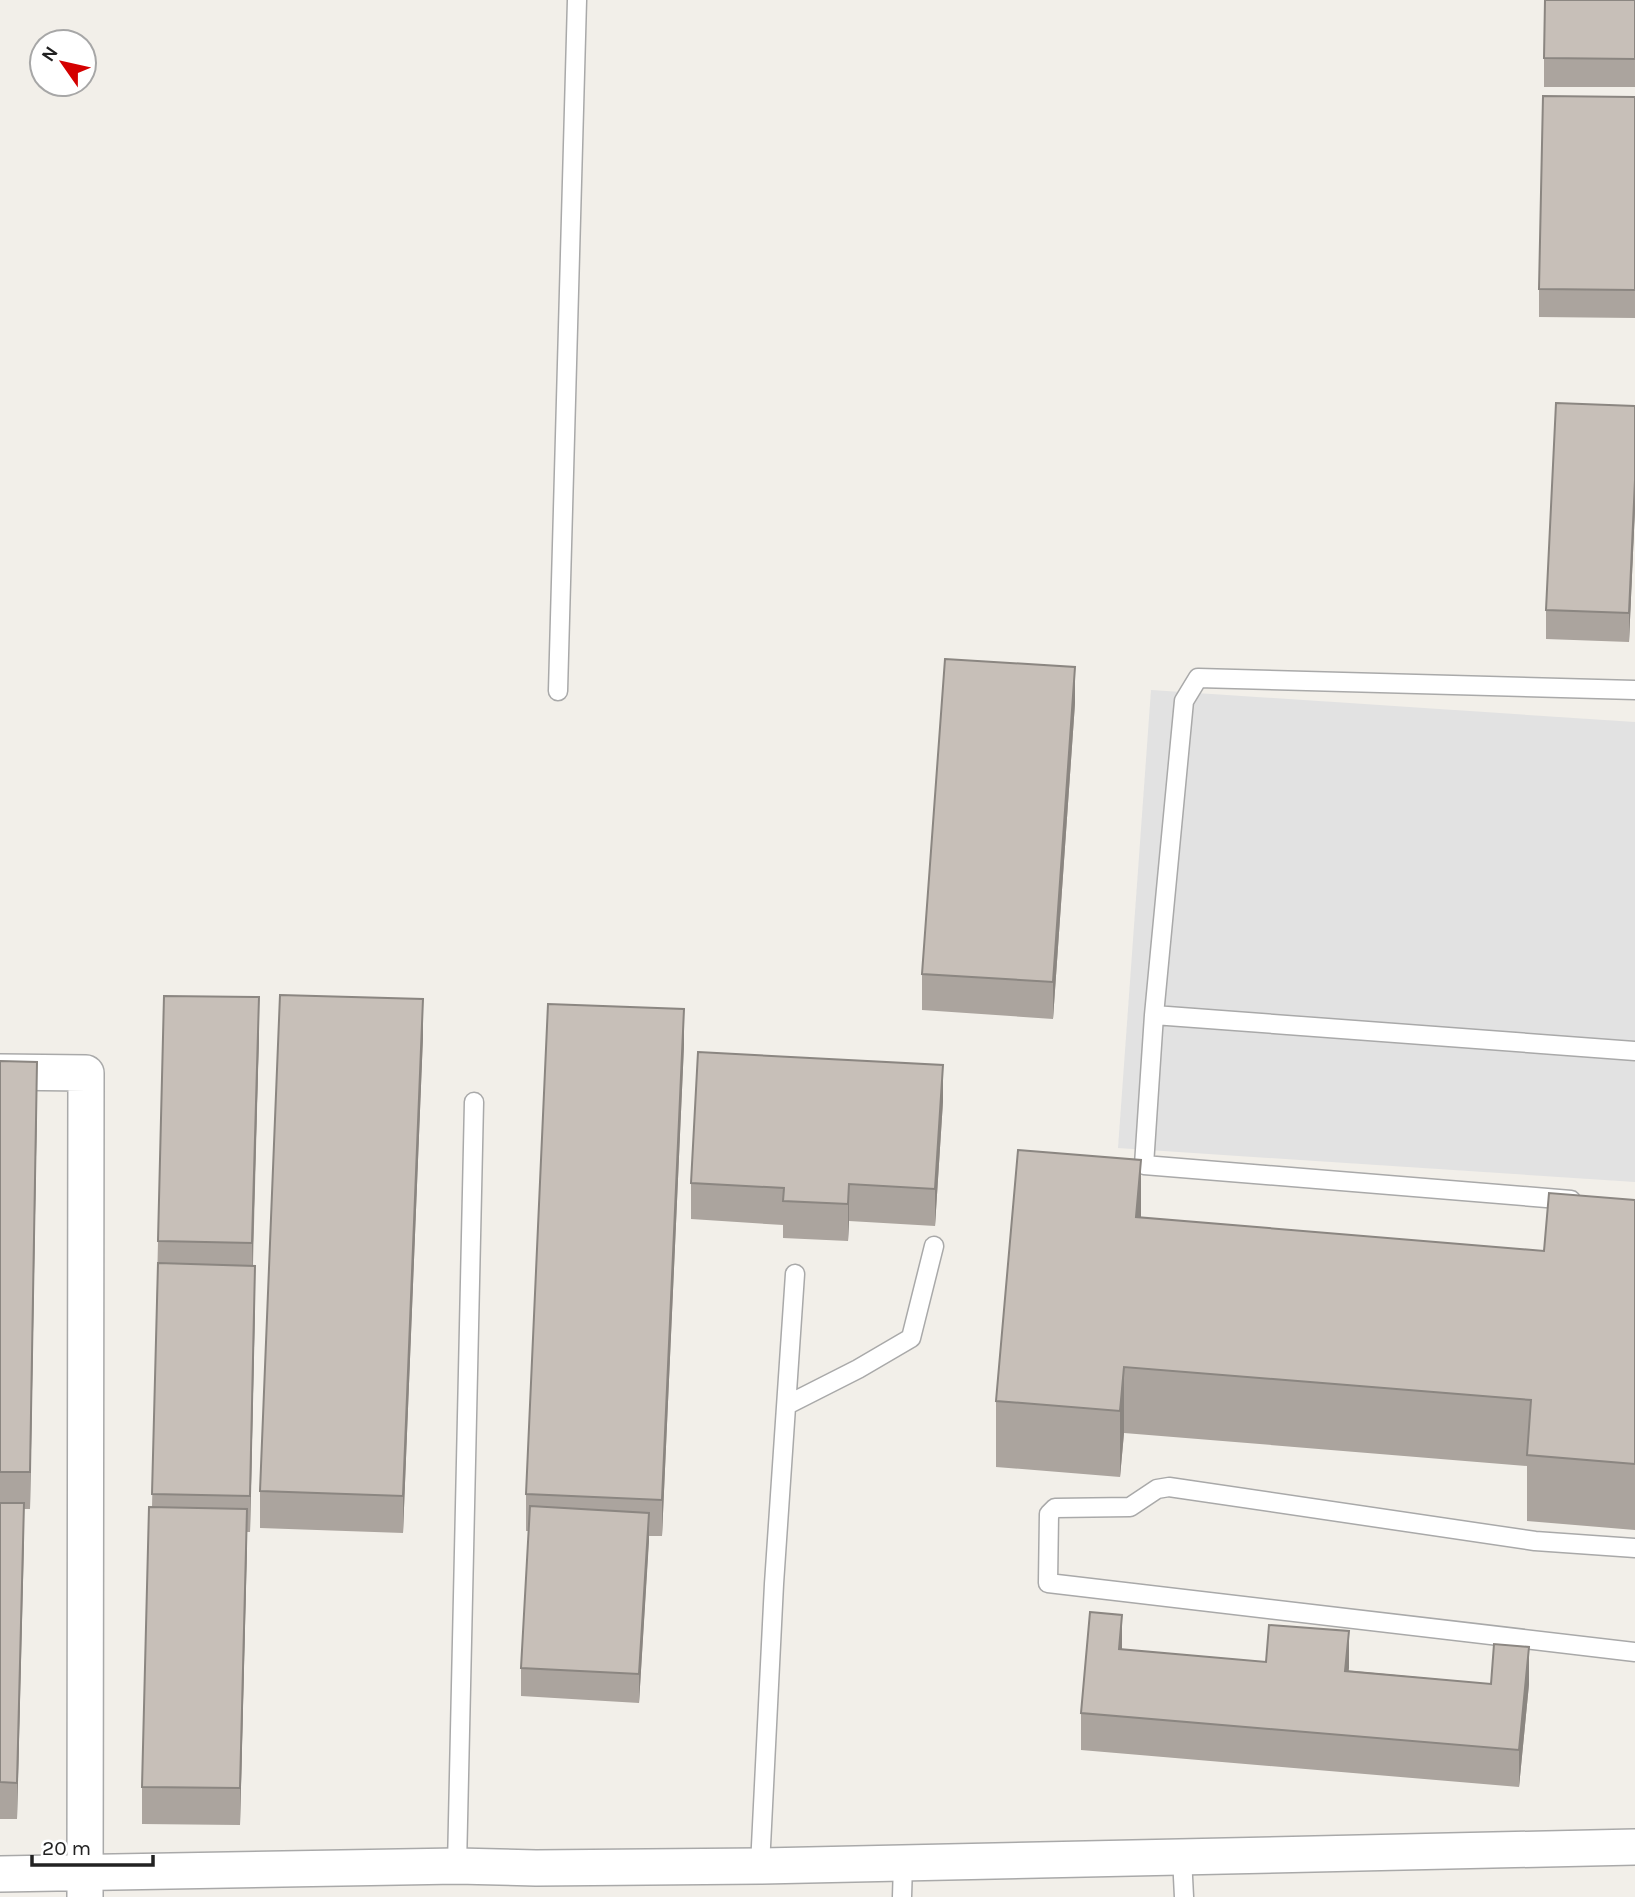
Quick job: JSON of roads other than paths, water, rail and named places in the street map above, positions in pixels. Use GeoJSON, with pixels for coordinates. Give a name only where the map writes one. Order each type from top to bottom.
{"type":"FeatureCollection","features":[{"type":"Feature","properties":{"kind":"street"},"geometry":{"type":"LineString","coordinates":[[0,1072],[86,1073],[86,1885]]}},
{"type":"Feature","properties":{"kind":"street"},"geometry":{"type":"LineString","coordinates":[[0,1874],[86,1885],[536,1883],[760,1866],[903,1880],[1182,1857],[1635,1847]]}},
{"type":"Feature","properties":{"kind":"lane"},"geometry":{"type":"LineString","coordinates":[[558,691],[577,0]]}},
{"type":"Feature","properties":{"kind":"lane"},"geometry":{"type":"LineString","coordinates":[[1594,1202],[1144,1166],[1154,1015],[1184,701],[1198,678],[1635,690]]}},
{"type":"Feature","properties":{"kind":"lane"},"geometry":{"type":"LineString","coordinates":[[1154,1015],[1635,1051]]}},
{"type":"Feature","properties":{"kind":"lane"},"geometry":{"type":"LineString","coordinates":[[457,1882],[474,1102]]}},
{"type":"Feature","properties":{"kind":"lane"},"geometry":{"type":"LineString","coordinates":[[787,1405],[911,1338],[934,1247]]}},
{"type":"Feature","properties":{"kind":"lane"},"geometry":{"type":"LineString","coordinates":[[760,1866],[774,1584],[795,1274]]}},
{"type":"Feature","properties":{"kind":"lane"},"geometry":{"type":"LineString","coordinates":[[1635,1548],[1535,1541],[1169,1487],[1157,1489],[1140,1503],[1130,1507],[1055,1508],[1049,1514],[1048,1583],[1635,1652]]}},
{"type":"Feature","properties":{"kind":"lane"},"geometry":{"type":"LineString","coordinates":[[1182,1857],[1184,1897]]}}]}
